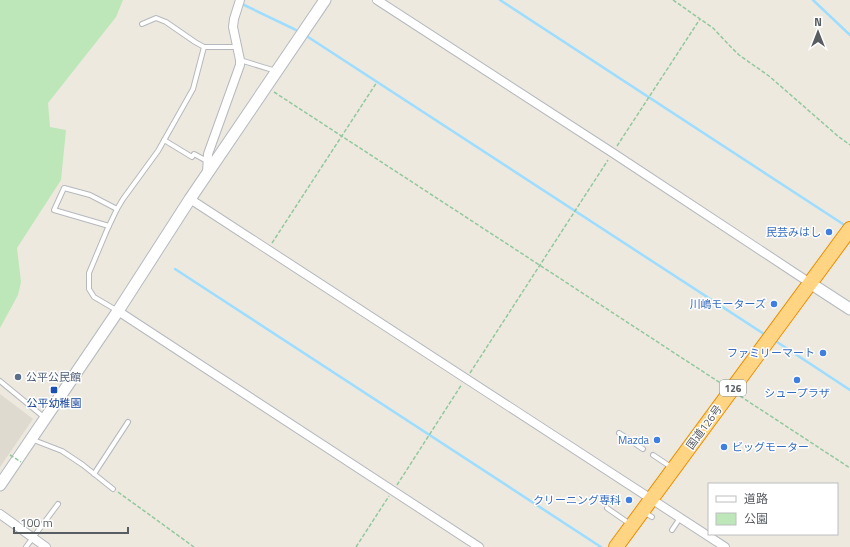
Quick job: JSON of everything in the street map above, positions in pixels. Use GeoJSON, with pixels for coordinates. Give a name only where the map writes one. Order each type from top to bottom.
{"type":"FeatureCollection","features":[{"type":"Feature","properties":{"kind":"highway","name":"国道126号"},"geometry":{"type":"LineString","coordinates":[[619,546],[673,468],[714,418],[850,229]]}},
{"type":"Feature","properties":{"kind":"street"},"geometry":{"type":"LineString","coordinates":[[206,174],[208,154],[240,65],[233,27],[240,0]]}},
{"type":"Feature","properties":{"kind":"street"},"geometry":{"type":"LineString","coordinates":[[0,484],[118,311],[206,174],[325,0]]}},
{"type":"Feature","properties":{"kind":"street"},"geometry":{"type":"LineString","coordinates":[[377,0],[850,309]]}},
{"type":"Feature","properties":{"kind":"street"},"geometry":{"type":"LineString","coordinates":[[190,198],[725,547]]}},
{"type":"Feature","properties":{"kind":"street"},"geometry":{"type":"LineString","coordinates":[[118,311],[479,547]]}},
{"type":"Feature","properties":{"kind":"street"},"geometry":{"type":"LineString","coordinates":[[0,514],[46,547]]}},
{"type":"Feature","properties":{"kind":"lane"},"geometry":{"type":"LineString","coordinates":[[142,24],[156,18],[166,22],[204,47],[237,47]]}},
{"type":"Feature","properties":{"kind":"lane"},"geometry":{"type":"LineString","coordinates":[[118,311],[94,297],[90,289],[89,273],[123,198],[158,151],[193,89],[204,47]]}},
{"type":"Feature","properties":{"kind":"lane"},"geometry":{"type":"LineString","coordinates":[[240,60],[277,71]]}},
{"type":"Feature","properties":{"kind":"lane"},"geometry":{"type":"LineString","coordinates":[[164,140],[192,157],[194,154],[208,162]]}},
{"type":"Feature","properties":{"kind":"lane"},"geometry":{"type":"LineString","coordinates":[[109,226],[54,210],[64,188],[90,195],[117,209]]}},
{"type":"Feature","properties":{"kind":"lane"},"geometry":{"type":"LineString","coordinates":[[0,381],[45,418]]}},
{"type":"Feature","properties":{"kind":"lane"},"geometry":{"type":"LineString","coordinates":[[94,474],[128,422]]}},
{"type":"Feature","properties":{"kind":"lane"},"geometry":{"type":"LineString","coordinates":[[619,433],[643,448]]}},
{"type":"Feature","properties":{"kind":"lane"},"geometry":{"type":"LineString","coordinates":[[31,439],[62,451],[113,489]]}},
{"type":"Feature","properties":{"kind":"lane"},"geometry":{"type":"LineString","coordinates":[[653,455],[673,468]]}},
{"type":"Feature","properties":{"kind":"lane"},"geometry":{"type":"LineString","coordinates":[[26,547],[58,504]]}},
{"type":"Feature","properties":{"kind":"lane"},"geometry":{"type":"LineString","coordinates":[[607,508],[640,516]]}},
{"type":"Feature","properties":{"kind":"lane"},"geometry":{"type":"LineString","coordinates":[[672,530],[680,518]]}},
{"type":"Feature","properties":{"kind":"path"},"geometry":{"type":"LineString","coordinates":[[673,0],[713,28],[739,55],[769,76],[834,133],[850,145]]}},
{"type":"Feature","properties":{"kind":"path"},"geometry":{"type":"LineString","coordinates":[[356,547],[700,19]]}},
{"type":"Feature","properties":{"kind":"path"},"geometry":{"type":"LineString","coordinates":[[268,249],[377,82]]}},
{"type":"Feature","properties":{"kind":"path"},"geometry":{"type":"LineString","coordinates":[[266,87],[539,266],[727,399],[850,468]]}},
{"type":"Feature","properties":{"kind":"path"},"geometry":{"type":"LineString","coordinates":[[10,455],[21,462]]}},
{"type":"Feature","properties":{"kind":"path"},"geometry":{"type":"LineString","coordinates":[[113,489],[194,547]]}},
{"type":"Feature","properties":{"kind":"shaded area"},"geometry":{"type":"Polygon","coordinates":[[[0,394],[33,419],[0,467],[0,394]]]}},
{"type":"Feature","properties":{"kind":"green space"},"geometry":{"type":"Polygon","coordinates":[[[0,0],[123,0],[116,17],[48,103],[50,127],[66,130],[61,180],[17,248],[21,282],[18,295],[0,328],[0,0]]]}},
{"type":"Feature","properties":{"kind":"waterway"},"geometry":{"type":"LineString","coordinates":[[500,0],[846,226]]}},
{"type":"Feature","properties":{"kind":"waterway"},"geometry":{"type":"LineString","coordinates":[[813,0],[850,35]]}},
{"type":"Feature","properties":{"kind":"waterway"},"geometry":{"type":"LineString","coordinates":[[242,4],[299,32]]}},
{"type":"Feature","properties":{"kind":"waterway"},"geometry":{"type":"LineString","coordinates":[[305,35],[767,336]]}},
{"type":"Feature","properties":{"kind":"waterway"},"geometry":{"type":"LineString","coordinates":[[175,269],[601,547]]}},
{"type":"Feature","properties":{"kind":"waterway"},"geometry":{"type":"LineString","coordinates":[[774,340],[850,390]]}},
{"type":"Feature","properties":{"kind":"place","name":"民芸みはし"},"geometry":{"type":"Point","coordinates":[829,232]}},
{"type":"Feature","properties":{"kind":"place","name":"川嶋モーターズ"},"geometry":{"type":"Point","coordinates":[774,304]}},
{"type":"Feature","properties":{"kind":"place","name":"ファミリーマート"},"geometry":{"type":"Point","coordinates":[823,353]}},
{"type":"Feature","properties":{"kind":"place","name":"公平公民館"},"geometry":{"type":"Point","coordinates":[18,377]}},
{"type":"Feature","properties":{"kind":"place","name":"シュープラザ"},"geometry":{"type":"Point","coordinates":[797,380]}},
{"type":"Feature","properties":{"kind":"place","name":"公平幼稚園"},"geometry":{"type":"Point","coordinates":[54,390]}},
{"type":"Feature","properties":{"kind":"place","name":"Mazda"},"geometry":{"type":"Point","coordinates":[657,440]}},
{"type":"Feature","properties":{"kind":"place","name":"ビッグモーター"},"geometry":{"type":"Point","coordinates":[724,447]}},
{"type":"Feature","properties":{"kind":"place","name":"クリーニング専科"},"geometry":{"type":"Point","coordinates":[629,500]}}]}
